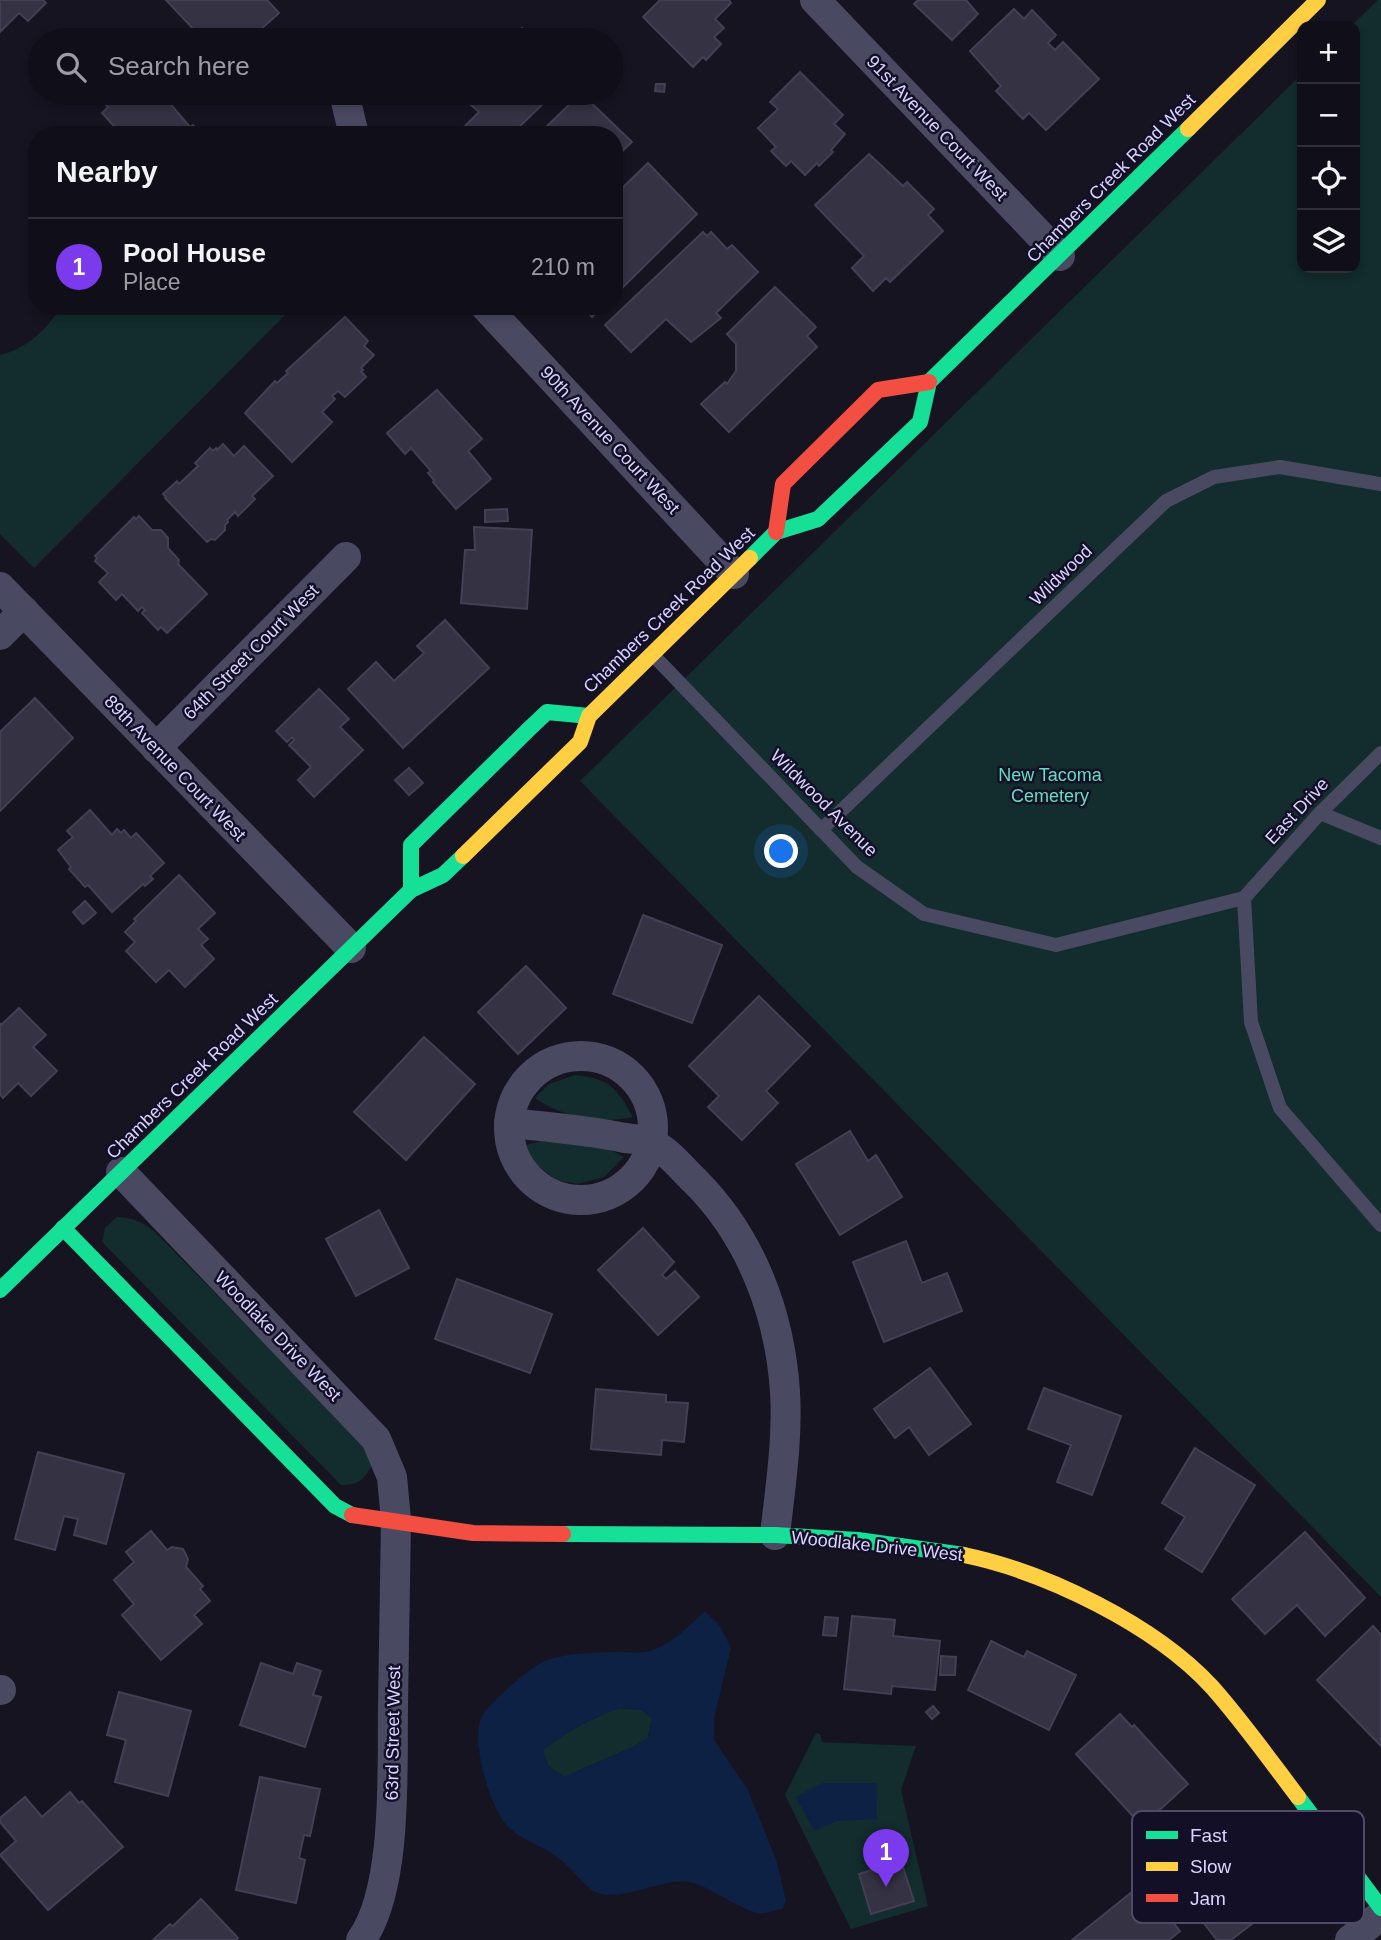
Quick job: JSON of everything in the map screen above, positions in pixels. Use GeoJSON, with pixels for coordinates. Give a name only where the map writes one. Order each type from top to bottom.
{"type":"FeatureCollection","features":[{"type":"Feature","properties":{"kind":"street","name":"91st Avenue Court West"},"geometry":{"type":"LineString","coordinates":[[815,0],[1060,256]]}},
{"type":"Feature","properties":{"kind":"street","name":"Chambers Creek Road West"},"geometry":{"type":"LineString","coordinates":[[0,1290],[411,890],[443,875],[561,761],[580,742],[589,716],[776,532],[818,519],[920,422],[929,382],[1318,0]]}},
{"type":"Feature","properties":{"kind":"street"},"geometry":{"type":"LineString","coordinates":[[348,105],[352,126]]}},
{"type":"Feature","properties":{"kind":"street","name":"90th Avenue Court West"},"geometry":{"type":"LineString","coordinates":[[493,315],[734,574]]}},
{"type":"Feature","properties":{"kind":"street","name":"Chambers Creek Road West"},"geometry":{"type":"LineString","coordinates":[[776,532],[783,484],[877,390],[929,382]]}},
{"type":"Feature","properties":{"kind":"street","name":"64th Street Court West"},"geometry":{"type":"LineString","coordinates":[[156,748],[346,557]]}},
{"type":"Feature","properties":{"kind":"street","name":"89th Avenue Court West"},"geometry":{"type":"LineString","coordinates":[[0,587],[351,948]]}},
{"type":"Feature","properties":{"kind":"street"},"geometry":{"type":"LineString","coordinates":[[0,635],[24,611]]}},
{"type":"Feature","properties":{"kind":"street","name":"Chambers Creek Road West"},"geometry":{"type":"LineString","coordinates":[[411,890],[411,845],[420,835],[547,712],[589,716]]}},
{"type":"Feature","properties":{"kind":"street"},"geometry":{"type":"LineString","coordinates":[[567,1057],[591,1057],[613,1064],[632,1077],[646,1097],[652,1119],[651,1143],[643,1165],[627,1184],[606,1196],[570,1199],[559,1197],[537,1186],[520,1168],[511,1147],[509,1123],[514,1100],[527,1080],[545,1065],[567,1057]]}},
{"type":"Feature","properties":{"kind":"street"},"geometry":{"type":"LineString","coordinates":[[509,1123],[603,1133],[651,1143],[670,1157],[708,1194],[744,1245],[765,1290],[780,1343],[785,1395],[775,1535]]}},
{"type":"Feature","properties":{"kind":"street","name":"Woodlake Drive West"},"geometry":{"type":"LineString","coordinates":[[121,1172],[376,1439],[392,1477],[396,1520]]}},
{"type":"Feature","properties":{"kind":"street","name":"Woodlake Drive West"},"geometry":{"type":"LineString","coordinates":[[63,1228],[335,1506],[353,1515],[474,1533],[775,1535],[858,1540],[967,1555],[1026,1572],[1072,1592],[1127,1621],[1163,1644],[1210,1685],[1308,1811]]}},
{"type":"Feature","properties":{"kind":"street","name":"63rd Street West"},"geometry":{"type":"LineString","coordinates":[[361,1940],[371,1926],[380,1900],[391,1824],[396,1520]]}},
{"type":"Feature","properties":{"kind":"street","name":"Woodlake Drive West"},"geometry":{"type":"LineString","coordinates":[[1364,1885],[1381,1908]]}},
{"type":"Feature","properties":{"kind":"street"},"geometry":{"type":"LineString","coordinates":[[1350,1940],[1381,1915]]}},
{"type":"Feature","properties":{"kind":"lane","name":"Wildwood"},"geometry":{"type":"LineString","coordinates":[[821,830],[1167,501],[1214,477],[1280,467],[1381,484]]}},
{"type":"Feature","properties":{"kind":"lane","name":"Wildwood Avenue"},"geometry":{"type":"LineString","coordinates":[[652,654],[857,867],[925,914],[1056,945],[1244,898]]}},
{"type":"Feature","properties":{"kind":"lane","name":"East Drive"},"geometry":{"type":"LineString","coordinates":[[1244,898],[1320,813],[1381,752]]}},
{"type":"Feature","properties":{"kind":"lane"},"geometry":{"type":"LineString","coordinates":[[1320,813],[1381,838]]}},
{"type":"Feature","properties":{"kind":"lane"},"geometry":{"type":"LineString","coordinates":[[1244,898],[1251,1021],[1280,1108],[1381,1224]]}},
{"type":"Feature","properties":{"kind":"green space","name":"New Tacoma Cemetery"},"geometry":{"type":"Polygon","coordinates":[[[1381,0],[1381,1597],[580,781],[1297,79],[1297,273],[1360,273],[1360,21],[1356,21],[1381,0]]]}},
{"type":"Feature","properties":{"kind":"green space"},"geometry":{"type":"Polygon","coordinates":[[[55,315],[285,315],[34,568],[0,534],[0,355],[27,343],[55,315]]]}},
{"type":"Feature","properties":{"kind":"green space"},"geometry":{"type":"Polygon","coordinates":[[[575,1075],[596,1079],[611,1086],[633,1117],[608,1120],[582,1118],[557,1110],[535,1098],[549,1084],[575,1075]]]}},
{"type":"Feature","properties":{"kind":"green space"},"geometry":{"type":"Polygon","coordinates":[[[541,1141],[605,1147],[624,1157],[604,1177],[578,1184],[556,1180],[534,1163],[526,1145],[541,1141]]]}},
{"type":"Feature","properties":{"kind":"green space"},"geometry":{"type":"Polygon","coordinates":[[[117,1217],[137,1221],[155,1232],[365,1446],[372,1466],[363,1478],[356,1483],[341,1485],[102,1242],[105,1228],[117,1217]]]}},
{"type":"Feature","properties":{"kind":"green space"},"geometry":{"type":"Polygon","coordinates":[[[619,1708],[642,1710],[652,1719],[648,1738],[564,1777],[548,1766],[543,1750],[579,1726],[619,1708]]]}},
{"type":"Feature","properties":{"kind":"green space"},"geometry":{"type":"Polygon","coordinates":[[[816,1733],[820,1734],[822,1742],[916,1746],[901,1790],[928,1906],[851,1929],[785,1795],[816,1733]]]}},
{"type":"Feature","properties":{"kind":"water"},"geometry":{"type":"Polygon","coordinates":[[[705,1611],[720,1626],[731,1648],[714,1718],[714,1740],[748,1790],[777,1862],[786,1901],[782,1909],[754,1912],[694,1883],[670,1883],[618,1895],[595,1892],[561,1860],[510,1828],[498,1813],[487,1786],[478,1739],[482,1716],[521,1677],[545,1661],[563,1656],[650,1651],[673,1639],[705,1611]],[[619,1708],[570,1731],[543,1750],[548,1766],[564,1777],[633,1747],[648,1738],[652,1719],[642,1710],[619,1708]]]}},
{"type":"Feature","properties":{"kind":"water"},"geometry":{"type":"Polygon","coordinates":[[[823,1783],[876,1783],[877,1819],[836,1821],[814,1831],[796,1797],[823,1783]]]}},
{"type":"Feature","properties":{"kind":"building"},"geometry":{"type":"Polygon","coordinates":[[[0,0],[43,0],[46,3],[28,21],[19,13],[0,32],[0,0]]]}},
{"type":"Feature","properties":{"kind":"building"},"geometry":{"type":"Polygon","coordinates":[[[166,0],[267,0],[279,13],[262,28],[192,28],[166,0]]]}},
{"type":"Feature","properties":{"kind":"building"},"geometry":{"type":"Polygon","coordinates":[[[660,0],[729,0],[731,3],[715,19],[724,28],[714,37],[721,44],[706,60],[703,57],[693,67],[643,17],[660,0]]]}},
{"type":"Feature","properties":{"kind":"building"},"geometry":{"type":"Polygon","coordinates":[[[918,0],[966,0],[978,14],[952,40],[914,4],[918,0]]]}},
{"type":"Feature","properties":{"kind":"building"},"geometry":{"type":"Polygon","coordinates":[[[1014,9],[1024,19],[1032,10],[1056,35],[1048,43],[1055,50],[1063,42],[1099,79],[1046,130],[1029,113],[1023,119],[996,91],[1001,86],[970,51],[1014,9]]]}},
{"type":"Feature","properties":{"kind":"building"},"geometry":{"type":"Polygon","coordinates":[[[800,72],[843,115],[834,124],[845,134],[831,150],[833,152],[805,175],[791,161],[786,166],[771,151],[776,147],[758,128],[778,109],[770,102],[800,72]]]}},
{"type":"Feature","properties":{"kind":"building"},"geometry":{"type":"Polygon","coordinates":[[[656,84],[665,84],[664,92],[655,91],[656,84]]]}},
{"type":"Feature","properties":{"kind":"building"},"geometry":{"type":"Polygon","coordinates":[[[106,105],[171,105],[189,126],[114,126],[102,113],[108,107],[106,105]]]}},
{"type":"Feature","properties":{"kind":"building"},"geometry":{"type":"Polygon","coordinates":[[[471,105],[542,105],[520,126],[465,126],[479,112],[471,105]]]}},
{"type":"Feature","properties":{"kind":"building"},"geometry":{"type":"Polygon","coordinates":[[[569,105],[593,105],[615,126],[547,126],[569,105]]]}},
{"type":"Feature","properties":{"kind":"building"},"geometry":{"type":"Polygon","coordinates":[[[623,133],[632,142],[623,150],[623,133]]]}},
{"type":"Feature","properties":{"kind":"building"},"geometry":{"type":"Polygon","coordinates":[[[869,154],[903,186],[907,182],[934,209],[928,215],[943,231],[890,282],[886,278],[873,291],[852,268],[864,256],[815,205],[869,154]]]}},
{"type":"Feature","properties":{"kind":"building"},"geometry":{"type":"Polygon","coordinates":[[[648,163],[697,214],[623,287],[623,187],[648,163]]]}},
{"type":"Feature","properties":{"kind":"building"},"geometry":{"type":"Polygon","coordinates":[[[703,232],[707,236],[711,232],[727,249],[732,245],[758,272],[716,313],[721,318],[691,342],[666,319],[631,352],[605,325],[616,315],[623,315],[623,308],[703,232]]]}},
{"type":"Feature","properties":{"kind":"building"},"geometry":{"type":"Polygon","coordinates":[[[775,287],[816,327],[807,336],[817,347],[729,432],[701,404],[725,382],[727,384],[736,371],[736,344],[727,334],[775,287]]]}},
{"type":"Feature","properties":{"kind":"building"},"geometry":{"type":"Polygon","coordinates":[[[345,317],[368,341],[364,346],[374,355],[361,368],[366,377],[345,397],[338,391],[332,396],[335,399],[322,412],[332,422],[292,462],[245,413],[275,381],[277,383],[288,373],[286,371],[345,317]]]}},
{"type":"Feature","properties":{"kind":"building"},"geometry":{"type":"Polygon","coordinates":[[[437,390],[482,439],[468,451],[491,479],[456,509],[433,482],[428,473],[431,471],[411,448],[405,454],[387,433],[437,390]]]}},
{"type":"Feature","properties":{"kind":"building"},"geometry":{"type":"Polygon","coordinates":[[[223,444],[234,456],[244,446],[273,476],[252,496],[255,499],[238,516],[235,512],[227,520],[225,530],[215,540],[207,542],[163,494],[177,481],[179,484],[198,466],[195,463],[210,448],[217,450],[223,444]]]}},
{"type":"Feature","properties":{"kind":"building"},"geometry":{"type":"Polygon","coordinates":[[[507,509],[508,521],[485,522],[485,510],[507,509]]]}},
{"type":"Feature","properties":{"kind":"building"},"geometry":{"type":"Polygon","coordinates":[[[139,516],[152,530],[161,530],[168,538],[168,548],[179,560],[178,564],[207,594],[167,633],[161,627],[158,630],[142,613],[145,610],[142,607],[138,611],[122,594],[116,600],[99,582],[108,573],[95,561],[95,556],[134,517],[136,519],[139,516]]]}},
{"type":"Feature","properties":{"kind":"building"},"geometry":{"type":"Polygon","coordinates":[[[474,527],[532,530],[527,609],[461,603],[465,550],[475,550],[474,527]]]}},
{"type":"Feature","properties":{"kind":"building"},"geometry":{"type":"Polygon","coordinates":[[[445,620],[489,668],[403,748],[348,689],[376,662],[394,681],[424,653],[417,646],[445,620]]]}},
{"type":"Feature","properties":{"kind":"building"},"geometry":{"type":"Polygon","coordinates":[[[319,689],[349,719],[340,727],[363,750],[314,797],[298,780],[311,767],[289,745],[294,740],[292,737],[287,742],[276,731],[319,689]]]}},
{"type":"Feature","properties":{"kind":"building"},"geometry":{"type":"Polygon","coordinates":[[[35,698],[73,738],[0,811],[0,732],[35,698]]]}},
{"type":"Feature","properties":{"kind":"building"},"geometry":{"type":"Polygon","coordinates":[[[409,768],[423,783],[409,795],[395,780],[409,768]]]}},
{"type":"Feature","properties":{"kind":"building"},"geometry":{"type":"Polygon","coordinates":[[[90,810],[112,835],[117,829],[121,833],[124,830],[131,838],[136,833],[164,863],[150,876],[153,879],[145,886],[143,884],[112,912],[88,885],[85,887],[69,869],[71,867],[58,850],[73,837],[67,831],[90,810]]]}},
{"type":"Feature","properties":{"kind":"building"},"geometry":{"type":"Polygon","coordinates":[[[179,875],[215,913],[198,929],[208,939],[201,945],[214,959],[185,987],[169,970],[156,982],[126,951],[135,942],[125,932],[136,921],[134,919],[179,875]]]}},
{"type":"Feature","properties":{"kind":"building"},"geometry":{"type":"Polygon","coordinates":[[[85,901],[96,913],[83,924],[73,912],[85,901]]]}},
{"type":"Feature","properties":{"kind":"building"},"geometry":{"type":"Polygon","coordinates":[[[643,915],[722,945],[692,1023],[613,994],[643,915]]]}},
{"type":"Feature","properties":{"kind":"building"},"geometry":{"type":"Polygon","coordinates":[[[526,966],[566,1008],[518,1054],[478,1012],[526,966]]]}},
{"type":"Feature","properties":{"kind":"building"},"geometry":{"type":"Polygon","coordinates":[[[759,996],[810,1046],[766,1091],[778,1103],[742,1140],[708,1107],[719,1096],[689,1066],[759,996]]]}},
{"type":"Feature","properties":{"kind":"building"},"geometry":{"type":"Polygon","coordinates":[[[19,1008],[46,1035],[33,1047],[57,1071],[31,1096],[18,1083],[3,1098],[0,1094],[0,1023],[1,1025],[19,1008]]]}},
{"type":"Feature","properties":{"kind":"building"},"geometry":{"type":"Polygon","coordinates":[[[424,1037],[475,1084],[406,1160],[354,1112],[424,1037]]]}},
{"type":"Feature","properties":{"kind":"building"},"geometry":{"type":"Polygon","coordinates":[[[850,1131],[868,1161],[876,1155],[902,1197],[840,1235],[796,1164],[850,1131]]]}},
{"type":"Feature","properties":{"kind":"building"},"geometry":{"type":"Polygon","coordinates":[[[379,1210],[409,1268],[356,1296],[326,1239],[379,1210]]]}},
{"type":"Feature","properties":{"kind":"building"},"geometry":{"type":"Polygon","coordinates":[[[643,1228],[674,1262],[662,1275],[666,1279],[675,1271],[699,1297],[658,1335],[598,1270],[643,1228]]]}},
{"type":"Feature","properties":{"kind":"building"},"geometry":{"type":"Polygon","coordinates":[[[906,1241],[922,1283],[947,1273],[962,1311],[884,1342],[853,1262],[906,1241]]]}},
{"type":"Feature","properties":{"kind":"building"},"geometry":{"type":"Polygon","coordinates":[[[457,1279],[552,1314],[530,1373],[435,1339],[457,1279]]]}},
{"type":"Feature","properties":{"kind":"building"},"geometry":{"type":"Polygon","coordinates":[[[930,1368],[971,1424],[929,1455],[909,1427],[895,1438],[874,1409],[930,1368]]]}},
{"type":"Feature","properties":{"kind":"building"},"geometry":{"type":"Polygon","coordinates":[[[1044,1388],[1121,1416],[1092,1495],[1057,1482],[1071,1445],[1028,1429],[1044,1388]]]}},
{"type":"Feature","properties":{"kind":"building"},"geometry":{"type":"Polygon","coordinates":[[[596,1389],[666,1395],[666,1402],[688,1403],[684,1442],[662,1440],[661,1455],[591,1449],[596,1389]]]}},
{"type":"Feature","properties":{"kind":"building"},"geometry":{"type":"Polygon","coordinates":[[[1195,1448],[1255,1485],[1202,1572],[1165,1549],[1185,1517],[1162,1503],[1195,1448]]]}},
{"type":"Feature","properties":{"kind":"building"},"geometry":{"type":"Polygon","coordinates":[[[38,1452],[124,1474],[106,1544],[74,1535],[78,1519],[64,1516],[55,1550],[15,1539],[38,1452]]]}},
{"type":"Feature","properties":{"kind":"building"},"geometry":{"type":"Polygon","coordinates":[[[151,1531],[167,1550],[172,1547],[183,1549],[188,1559],[186,1567],[203,1586],[200,1589],[210,1601],[194,1615],[202,1624],[161,1660],[122,1615],[134,1604],[114,1580],[134,1562],[126,1552],[151,1531]]]}},
{"type":"Feature","properties":{"kind":"building"},"geometry":{"type":"Polygon","coordinates":[[[1305,1532],[1365,1598],[1325,1636],[1297,1605],[1265,1634],[1232,1599],[1305,1532]]]}},
{"type":"Feature","properties":{"kind":"building"},"geometry":{"type":"Polygon","coordinates":[[[852,1616],[895,1620],[893,1636],[940,1641],[935,1690],[892,1686],[891,1694],[844,1689],[852,1616]]]}},
{"type":"Feature","properties":{"kind":"building"},"geometry":{"type":"Polygon","coordinates":[[[825,1617],[838,1618],[836,1636],[823,1635],[825,1617]]]}},
{"type":"Feature","properties":{"kind":"building"},"geometry":{"type":"Polygon","coordinates":[[[1373,1626],[1381,1635],[1381,1746],[1317,1680],[1373,1626]]]}},
{"type":"Feature","properties":{"kind":"building"},"geometry":{"type":"Polygon","coordinates":[[[991,1641],[1024,1657],[1027,1651],[1076,1675],[1049,1730],[968,1690],[991,1641]]]}},
{"type":"Feature","properties":{"kind":"building"},"geometry":{"type":"Polygon","coordinates":[[[941,1656],[956,1657],[955,1675],[940,1675],[941,1656]]]}},
{"type":"Feature","properties":{"kind":"building"},"geometry":{"type":"Polygon","coordinates":[[[261,1663],[293,1674],[297,1663],[321,1671],[313,1695],[321,1697],[305,1747],[240,1725],[261,1663]]]}},
{"type":"Feature","properties":{"kind":"building"},"geometry":{"type":"Polygon","coordinates":[[[119,1692],[191,1711],[168,1796],[115,1782],[126,1740],[107,1735],[119,1692]]]}},
{"type":"Feature","properties":{"kind":"building"},"geometry":{"type":"Polygon","coordinates":[[[933,1706],[939,1713],[932,1719],[926,1712],[933,1706]]]}},
{"type":"Feature","properties":{"kind":"building"},"geometry":{"type":"Polygon","coordinates":[[[1120,1714],[1132,1727],[1134,1725],[1188,1784],[1158,1811],[1132,1811],[1132,1815],[1076,1754],[1120,1714]]]}},
{"type":"Feature","properties":{"kind":"building"},"geometry":{"type":"Polygon","coordinates":[[[260,1777],[320,1789],[310,1836],[304,1835],[299,1858],[305,1860],[296,1903],[236,1890],[260,1777]]]}},
{"type":"Feature","properties":{"kind":"building"},"geometry":{"type":"Polygon","coordinates":[[[70,1792],[79,1803],[82,1801],[123,1847],[48,1910],[0,1855],[16,1841],[0,1822],[0,1818],[25,1797],[42,1817],[70,1792]]]}},
{"type":"Feature","properties":{"kind":"building"},"geometry":{"type":"Polygon","coordinates":[[[901,1861],[914,1901],[871,1914],[859,1874],[901,1861]]]}},
{"type":"Feature","properties":{"kind":"building"},"geometry":{"type":"Polygon","coordinates":[[[1132,1892],[1132,1923],[1174,1923],[1180,1931],[1169,1940],[1072,1940],[1132,1892]]]}},
{"type":"Feature","properties":{"kind":"building"},"geometry":{"type":"Polygon","coordinates":[[[201,1899],[238,1938],[236,1940],[153,1940],[170,1924],[173,1926],[201,1899]]]}},
{"type":"Feature","properties":{"kind":"building"},"geometry":{"type":"Polygon","coordinates":[[[1204,1923],[1253,1923],[1231,1940],[1217,1940],[1204,1923]]]}},
{"type":"Feature","properties":{"kind":"traffic: fast"},"geometry":{"type":"LineString","coordinates":[[750,558],[776,532],[818,519],[920,422],[929,382],[1188,129]]}},
{"type":"Feature","properties":{"kind":"traffic: fast"},"geometry":{"type":"LineString","coordinates":[[411,890],[411,845],[528,730],[547,712],[589,716]]}},
{"type":"Feature","properties":{"kind":"traffic: fast"},"geometry":{"type":"LineString","coordinates":[[0,1290],[411,890],[443,875],[463,856]]}},
{"type":"Feature","properties":{"kind":"traffic: fast"},"geometry":{"type":"LineString","coordinates":[[63,1228],[335,1506],[352,1515]]}},
{"type":"Feature","properties":{"kind":"traffic: fast"},"geometry":{"type":"LineString","coordinates":[[563,1534],[775,1535],[858,1540],[964,1555]]}},
{"type":"Feature","properties":{"kind":"traffic: fast"},"geometry":{"type":"LineString","coordinates":[[1298,1797],[1308,1811]]}},
{"type":"Feature","properties":{"kind":"traffic: fast"},"geometry":{"type":"LineString","coordinates":[[1364,1885],[1381,1908]]}},
{"type":"Feature","properties":{"kind":"traffic: slow"},"geometry":{"type":"LineString","coordinates":[[1188,129],[1318,0]]}},
{"type":"Feature","properties":{"kind":"traffic: slow"},"geometry":{"type":"LineString","coordinates":[[463,856],[580,742],[589,716],[750,558]]}},
{"type":"Feature","properties":{"kind":"traffic: slow"},"geometry":{"type":"LineString","coordinates":[[964,1555],[996,1563],[1063,1588],[1130,1622],[1161,1643],[1212,1687],[1298,1797]]}},
{"type":"Feature","properties":{"kind":"traffic: jam"},"geometry":{"type":"LineString","coordinates":[[776,532],[783,484],[878,390],[929,382]]}},
{"type":"Feature","properties":{"kind":"traffic: jam"},"geometry":{"type":"LineString","coordinates":[[352,1515],[473,1533],[563,1534]]}},
{"type":"Feature","properties":{"kind":"place","name":"Pool House"},"geometry":{"type":"Point","coordinates":[886,1887]}}]}
